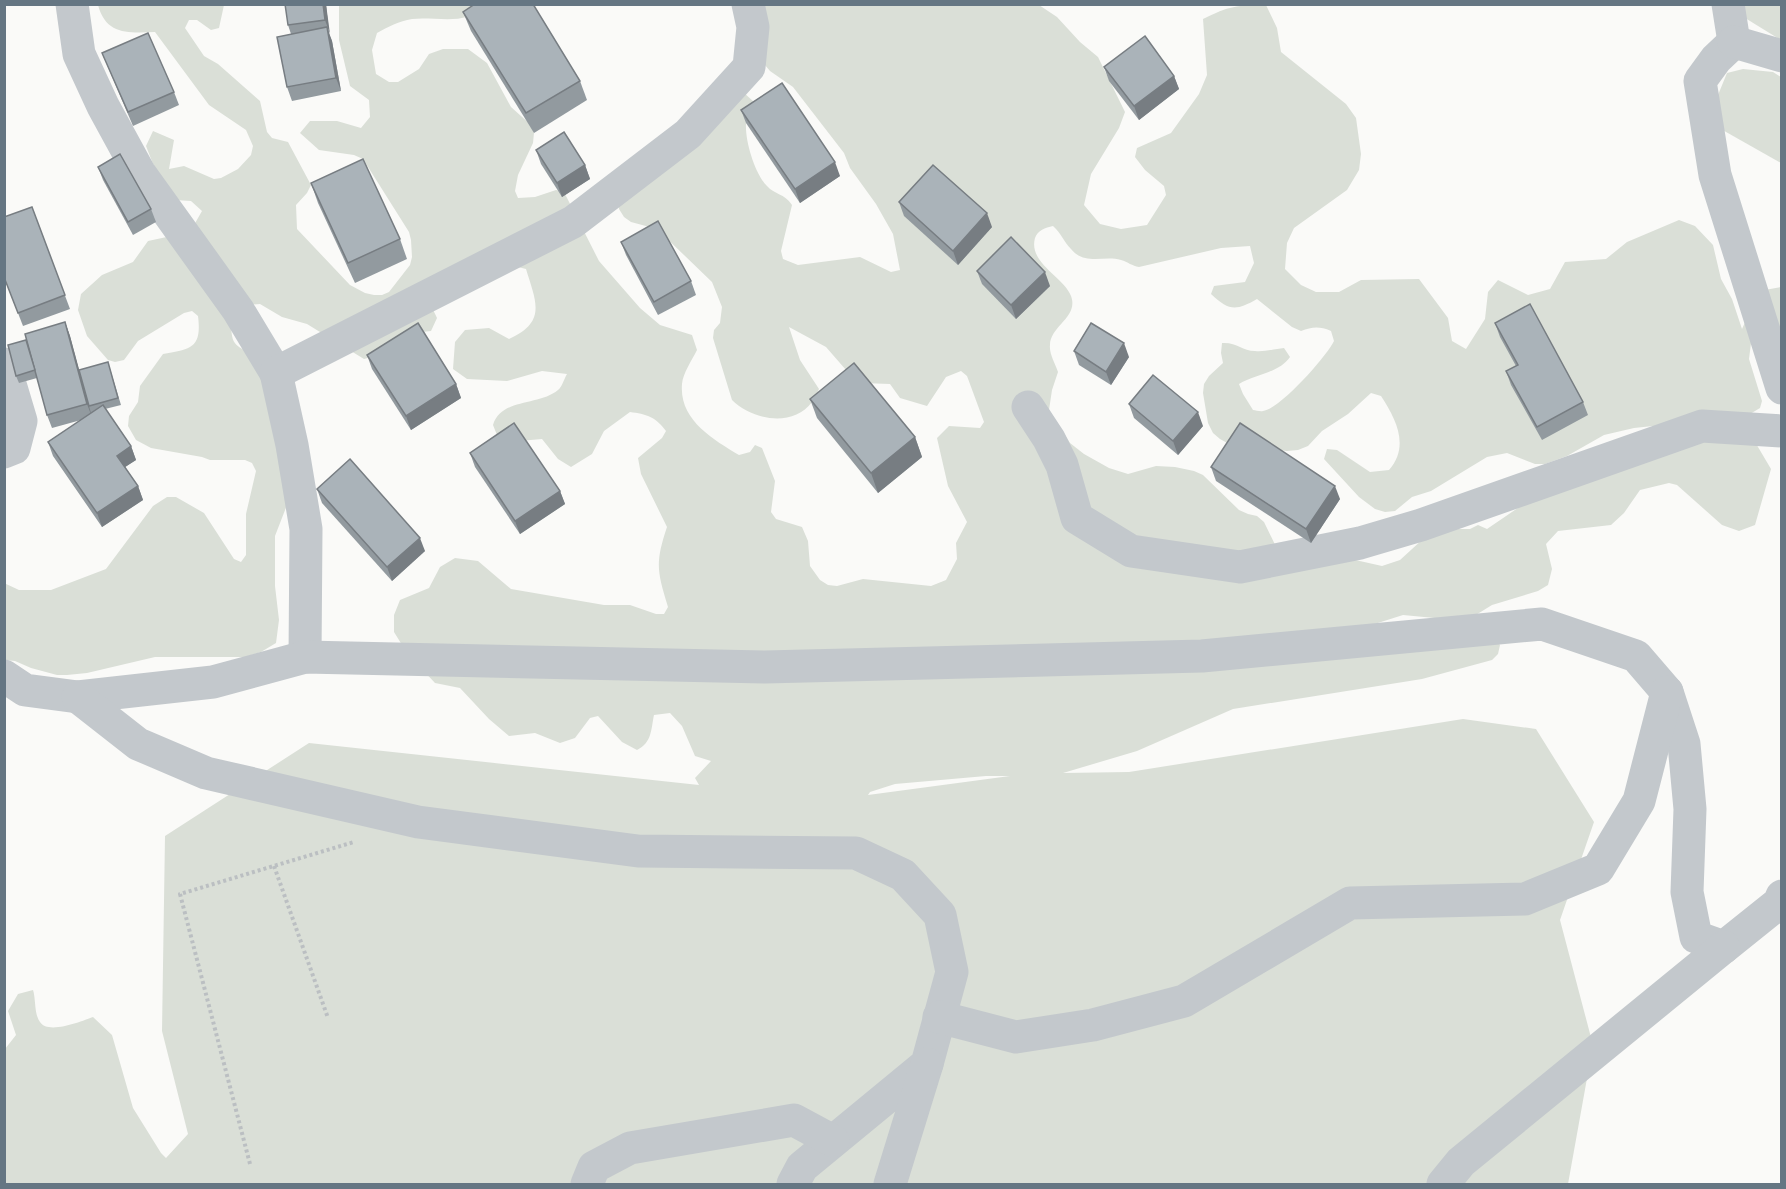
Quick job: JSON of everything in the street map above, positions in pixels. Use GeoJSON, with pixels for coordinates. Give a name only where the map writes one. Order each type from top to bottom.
{"type":"FeatureCollection","features":[{"type":"Feature","properties":{"kind":"street"},"geometry":{"type":"LineString","coordinates":[[72,4],[79,54],[103,106],[134,163],[238,310],[276,373],[292,445],[306,529],[305,657]]}},
{"type":"Feature","properties":{"kind":"street"},"geometry":{"type":"LineString","coordinates":[[276,373],[573,222],[688,134],[749,67],[753,27],[748,4]]}},
{"type":"Feature","properties":{"kind":"street"},"geometry":{"type":"LineString","coordinates":[[1728,4],[1734,42]]}},
{"type":"Feature","properties":{"kind":"street"},"geometry":{"type":"LineString","coordinates":[[1734,42],[1782,56]]}},
{"type":"Feature","properties":{"kind":"street"},"geometry":{"type":"LineString","coordinates":[[1734,42],[1716,59],[1700,81],[1715,175],[1782,387]]}},
{"type":"Feature","properties":{"kind":"street"},"geometry":{"type":"LineString","coordinates":[[4,364],[21,421],[14,448],[4,452]]}},
{"type":"Feature","properties":{"kind":"street"},"geometry":{"type":"LineString","coordinates":[[1028,407],[1049,439],[1062,465],[1077,518],[1131,551],[1240,567],[1360,543],[1421,525],[1702,426],[1782,431]]}},
{"type":"Feature","properties":{"kind":"street"},"geometry":{"type":"LineString","coordinates":[[4,676],[25,690],[78,697],[213,682],[305,657],[765,667],[1202,656],[1542,624],[1636,656],[1668,692],[1683,744],[1690,809],[1687,891],[1696,937],[1724,947]]}},
{"type":"Feature","properties":{"kind":"street"},"geometry":{"type":"LineString","coordinates":[[939,1017],[1016,1037],[1093,1025],[1184,1001],[1350,903],[1525,899],[1598,869],[1639,801],[1668,692]]}},
{"type":"Feature","properties":{"kind":"street"},"geometry":{"type":"LineString","coordinates":[[78,697],[138,744],[206,773],[418,822],[638,851],[856,853],[903,875],[940,915],[952,972],[890,1185]]}},
{"type":"Feature","properties":{"kind":"street"},"geometry":{"type":"LineString","coordinates":[[1443,1185],[1461,1162],[1779,903],[1782,896]]}},
{"type":"Feature","properties":{"kind":"street"},"geometry":{"type":"LineString","coordinates":[[793,1185],[802,1167],[927,1064]]}},
{"type":"Feature","properties":{"kind":"street"},"geometry":{"type":"LineString","coordinates":[[587,1185],[594,1167],[630,1148],[794,1120],[833,1141]]}},
{"type":"Feature","properties":{"kind":"path"},"geometry":{"type":"LineString","coordinates":[[250,1164],[180,894],[363,839]]}},
{"type":"Feature","properties":{"kind":"path"},"geometry":{"type":"LineString","coordinates":[[274,866],[328,1018]]}},
{"type":"Feature","properties":{"kind":"shaded area"},"geometry":{"type":"Polygon","coordinates":[[[98,5],[224,5],[219,28],[211,30],[197,20],[189,20],[185,28],[204,56],[218,64],[260,101],[267,132],[272,138],[288,142],[311,185],[296,205],[297,229],[350,285],[365,293],[382,295],[389,292],[410,265],[412,257],[409,232],[363,159],[354,155],[319,150],[300,133],[310,121],[337,121],[361,128],[370,117],[369,100],[350,86],[339,40],[339,5],[483,5],[469,16],[451,19],[412,19],[377,33],[372,50],[376,74],[389,82],[398,82],[419,69],[429,54],[443,49],[468,49],[487,63],[511,107],[531,125],[534,133],[533,143],[518,175],[515,191],[518,198],[535,197],[556,190],[564,192],[599,261],[640,308],[660,325],[692,335],[697,350],[682,384],[686,408],[692,418],[709,435],[739,455],[750,452],[755,445],[762,448],[775,481],[771,512],[776,519],[802,527],[808,541],[810,566],[820,580],[828,585],[837,586],[863,579],[931,586],[946,580],[957,559],[956,543],[967,522],[948,486],[937,438],[949,426],[980,428],[984,422],[967,376],[961,371],[946,377],[927,406],[900,398],[890,384],[861,383],[853,378],[826,347],[789,327],[800,360],[819,389],[814,399],[804,410],[784,418],[761,416],[740,407],[732,400],[713,338],[714,330],[720,323],[722,307],[712,282],[657,229],[631,222],[619,209],[618,199],[743,92],[754,102],[746,124],[747,139],[755,166],[767,186],[786,198],[792,205],[781,251],[783,259],[798,265],[860,257],[891,272],[900,270],[893,234],[876,204],[850,168],[844,153],[793,87],[770,71],[742,38],[743,5],[1039,5],[1057,17],[1080,42],[1098,57],[1125,112],[1119,128],[1091,174],[1084,205],[1100,224],[1121,229],[1147,225],[1166,195],[1164,186],[1145,170],[1135,157],[1137,148],[1171,133],[1199,94],[1207,75],[1203,19],[1233,7],[1266,5],[1277,28],[1281,52],[1346,104],[1356,118],[1361,154],[1359,170],[1347,190],[1294,228],[1287,243],[1285,269],[1301,285],[1316,292],[1339,292],[1361,280],[1419,279],[1448,318],[1452,341],[1466,349],[1485,319],[1488,292],[1498,280],[1528,295],[1550,289],[1565,262],[1606,259],[1627,242],[1679,220],[1695,226],[1713,245],[1721,279],[1732,299],[1742,329],[1759,291],[1781,287],[1781,387],[1751,343],[1749,359],[1762,401],[1760,408],[1745,417],[1745,425],[1771,469],[1755,525],[1739,531],[1722,525],[1677,485],[1669,483],[1640,490],[1624,513],[1611,525],[1558,531],[1546,544],[1552,569],[1548,585],[1538,591],[1492,605],[1466,621],[1403,615],[1362,628],[1491,633],[1500,645],[1498,654],[1492,660],[1422,679],[1233,709],[1137,751],[1063,773],[1129,772],[1463,719],[1536,729],[1594,822],[1560,920],[1593,1045],[1568,1184],[5,1184],[5,1049],[16,1035],[8,1011],[18,994],[33,990],[37,1015],[44,1026],[65,1026],[93,1017],[112,1035],[133,1108],[166,1158],[188,1134],[162,1031],[165,836],[309,743],[699,785],[695,778],[711,761],[695,756],[682,726],[670,713],[654,715],[648,740],[637,750],[622,742],[598,716],[590,718],[575,738],[560,743],[535,733],[509,736],[489,719],[460,688],[435,683],[407,653],[394,632],[394,615],[400,600],[429,588],[440,567],[455,558],[478,561],[511,589],[604,605],[630,605],[656,614],[664,614],[668,607],[659,567],[667,527],[641,474],[638,458],[662,438],[666,431],[662,426],[650,417],[630,412],[604,431],[592,454],[571,467],[558,459],[542,439],[507,442],[499,440],[493,425],[497,416],[504,410],[550,395],[558,390],[567,374],[542,371],[507,381],[467,379],[453,369],[455,342],[465,330],[489,328],[509,339],[529,326],[534,318],[535,301],[526,269],[518,267],[427,297],[437,318],[431,331],[413,333],[392,352],[364,359],[307,324],[282,317],[260,304],[244,305],[231,316],[235,344],[260,357],[287,505],[275,536],[275,586],[279,620],[276,643],[261,652],[245,657],[155,657],[87,673],[67,675],[57,675],[15,661],[5,660],[4,583],[19,590],[51,590],[106,569],[153,506],[167,497],[176,497],[204,513],[234,559],[241,562],[246,555],[246,514],[256,471],[252,463],[245,460],[210,460],[151,448],[136,440],[128,426],[129,416],[138,402],[140,386],[163,354],[187,348],[196,341],[199,327],[198,316],[192,311],[184,313],[138,341],[124,360],[115,362],[108,360],[87,336],[78,310],[81,294],[102,275],[133,262],[148,241],[190,232],[202,211],[191,201],[175,200],[153,164],[146,146],[153,131],[174,140],[169,169],[184,166],[214,179],[238,169],[251,155],[253,146],[246,130],[209,105],[155,32],[119,30],[106,22],[98,5]],[[1053,226],[1038,233],[1034,247],[1041,262],[1071,296],[1071,310],[1051,338],[1051,355],[1058,372],[1049,410],[1070,443],[1109,468],[1128,474],[1156,466],[1175,467],[1203,475],[1239,510],[1257,516],[1264,522],[1281,557],[1342,557],[1382,566],[1400,560],[1423,539],[1451,529],[1470,529],[1478,525],[1487,529],[1531,499],[1662,428],[1653,426],[1634,428],[1604,435],[1567,456],[1545,464],[1535,464],[1507,453],[1487,457],[1431,491],[1412,497],[1395,511],[1385,512],[1375,509],[1359,497],[1324,459],[1327,449],[1337,450],[1370,472],[1389,470],[1399,452],[1400,442],[1396,423],[1381,396],[1371,393],[1348,414],[1322,431],[1308,446],[1298,450],[1287,451],[1229,444],[1213,433],[1208,423],[1203,393],[1204,384],[1223,363],[1222,343],[1255,351],[1284,348],[1290,357],[1280,367],[1239,384],[1253,410],[1262,411],[1280,402],[1291,392],[1313,369],[1334,341],[1331,331],[1327,329],[1316,328],[1301,331],[1292,327],[1257,299],[1243,306],[1233,307],[1223,304],[1211,294],[1214,286],[1245,282],[1254,263],[1250,246],[1221,248],[1139,267],[1115,259],[1082,257],[1071,249],[1053,226]],[[1010,776],[895,784],[870,792],[868,795],[1010,776]]]}},
{"type":"Feature","properties":{"kind":"shaded area"},"geometry":{"type":"Polygon","coordinates":[[[1724,5],[1781,5],[1781,40],[1724,5]]]}},
{"type":"Feature","properties":{"kind":"shaded area"},"geometry":{"type":"Polygon","coordinates":[[[1743,69],[1773,72],[1781,77],[1781,163],[1719,128],[1718,95],[1727,73],[1743,69]]]}},
{"type":"Feature","properties":{"kind":"building"},"geometry":{"type":"Polygon","coordinates":[[[285,4],[323,4],[325,20],[288,25],[285,4]]]}},
{"type":"Feature","properties":{"kind":"building"},"geometry":{"type":"Polygon","coordinates":[[[475,4],[533,4],[580,81],[526,113],[463,12],[475,4]]]}},
{"type":"Feature","properties":{"kind":"building"},"geometry":{"type":"Polygon","coordinates":[[[327,27],[336,78],[287,87],[277,37],[327,27]]]}},
{"type":"Feature","properties":{"kind":"building"},"geometry":{"type":"Polygon","coordinates":[[[148,33],[174,92],[128,112],[102,53],[148,33]]]}},
{"type":"Feature","properties":{"kind":"building"},"geometry":{"type":"Polygon","coordinates":[[[1145,36],[1174,76],[1134,106],[1104,67],[1145,36]]]}},
{"type":"Feature","properties":{"kind":"building"},"geometry":{"type":"Polygon","coordinates":[[[782,83],[835,162],[795,189],[741,110],[782,83]]]}},
{"type":"Feature","properties":{"kind":"building"},"geometry":{"type":"Polygon","coordinates":[[[564,132],[585,165],[557,183],[536,150],[564,132]]]}},
{"type":"Feature","properties":{"kind":"building"},"geometry":{"type":"Polygon","coordinates":[[[120,154],[151,209],[128,222],[98,167],[120,154]]]}},
{"type":"Feature","properties":{"kind":"building"},"geometry":{"type":"Polygon","coordinates":[[[363,159],[400,239],[348,263],[311,183],[363,159]]]}},
{"type":"Feature","properties":{"kind":"building"},"geometry":{"type":"Polygon","coordinates":[[[933,165],[987,213],[953,251],[899,202],[933,165]]]}},
{"type":"Feature","properties":{"kind":"building"},"geometry":{"type":"Polygon","coordinates":[[[32,207],[65,295],[18,313],[4,277],[4,217],[32,207]]]}},
{"type":"Feature","properties":{"kind":"building"},"geometry":{"type":"Polygon","coordinates":[[[658,221],[691,281],[654,302],[621,242],[658,221]]]}},
{"type":"Feature","properties":{"kind":"building"},"geometry":{"type":"Polygon","coordinates":[[[1011,237],[1045,272],[1011,305],[977,271],[1011,237]]]}},
{"type":"Feature","properties":{"kind":"building"},"geometry":{"type":"Polygon","coordinates":[[[1530,304],[1583,402],[1537,427],[1506,371],[1518,365],[1495,323],[1530,304]]]}},
{"type":"Feature","properties":{"kind":"building"},"geometry":{"type":"Polygon","coordinates":[[[65,322],[87,404],[47,415],[25,334],[65,322]]]}},
{"type":"Feature","properties":{"kind":"building"},"geometry":{"type":"Polygon","coordinates":[[[418,323],[456,384],[406,416],[367,355],[418,323]]]}},
{"type":"Feature","properties":{"kind":"building"},"geometry":{"type":"Polygon","coordinates":[[[1091,323],[1124,343],[1106,372],[1074,351],[1091,323]]]}},
{"type":"Feature","properties":{"kind":"building"},"geometry":{"type":"Polygon","coordinates":[[[26,340],[35,370],[16,376],[8,345],[26,340]]]}},
{"type":"Feature","properties":{"kind":"building"},"geometry":{"type":"Polygon","coordinates":[[[108,362],[118,398],[89,406],[79,370],[108,362]]]}},
{"type":"Feature","properties":{"kind":"building"},"geometry":{"type":"Polygon","coordinates":[[[854,363],[915,437],[871,473],[810,399],[854,363]]]}},
{"type":"Feature","properties":{"kind":"building"},"geometry":{"type":"Polygon","coordinates":[[[1153,375],[1198,412],[1173,441],[1129,404],[1153,375]]]}},
{"type":"Feature","properties":{"kind":"building"},"geometry":{"type":"Polygon","coordinates":[[[103,405],[131,446],[117,456],[138,486],[97,513],[48,442],[103,405]]]}},
{"type":"Feature","properties":{"kind":"building"},"geometry":{"type":"Polygon","coordinates":[[[514,423],[560,491],[515,521],[470,453],[514,423]]]}},
{"type":"Feature","properties":{"kind":"building"},"geometry":{"type":"Polygon","coordinates":[[[1240,423],[1335,486],[1306,529],[1211,467],[1240,423]]]}},
{"type":"Feature","properties":{"kind":"building"},"geometry":{"type":"Polygon","coordinates":[[[350,459],[420,538],[387,567],[317,489],[350,459]]]}}]}
